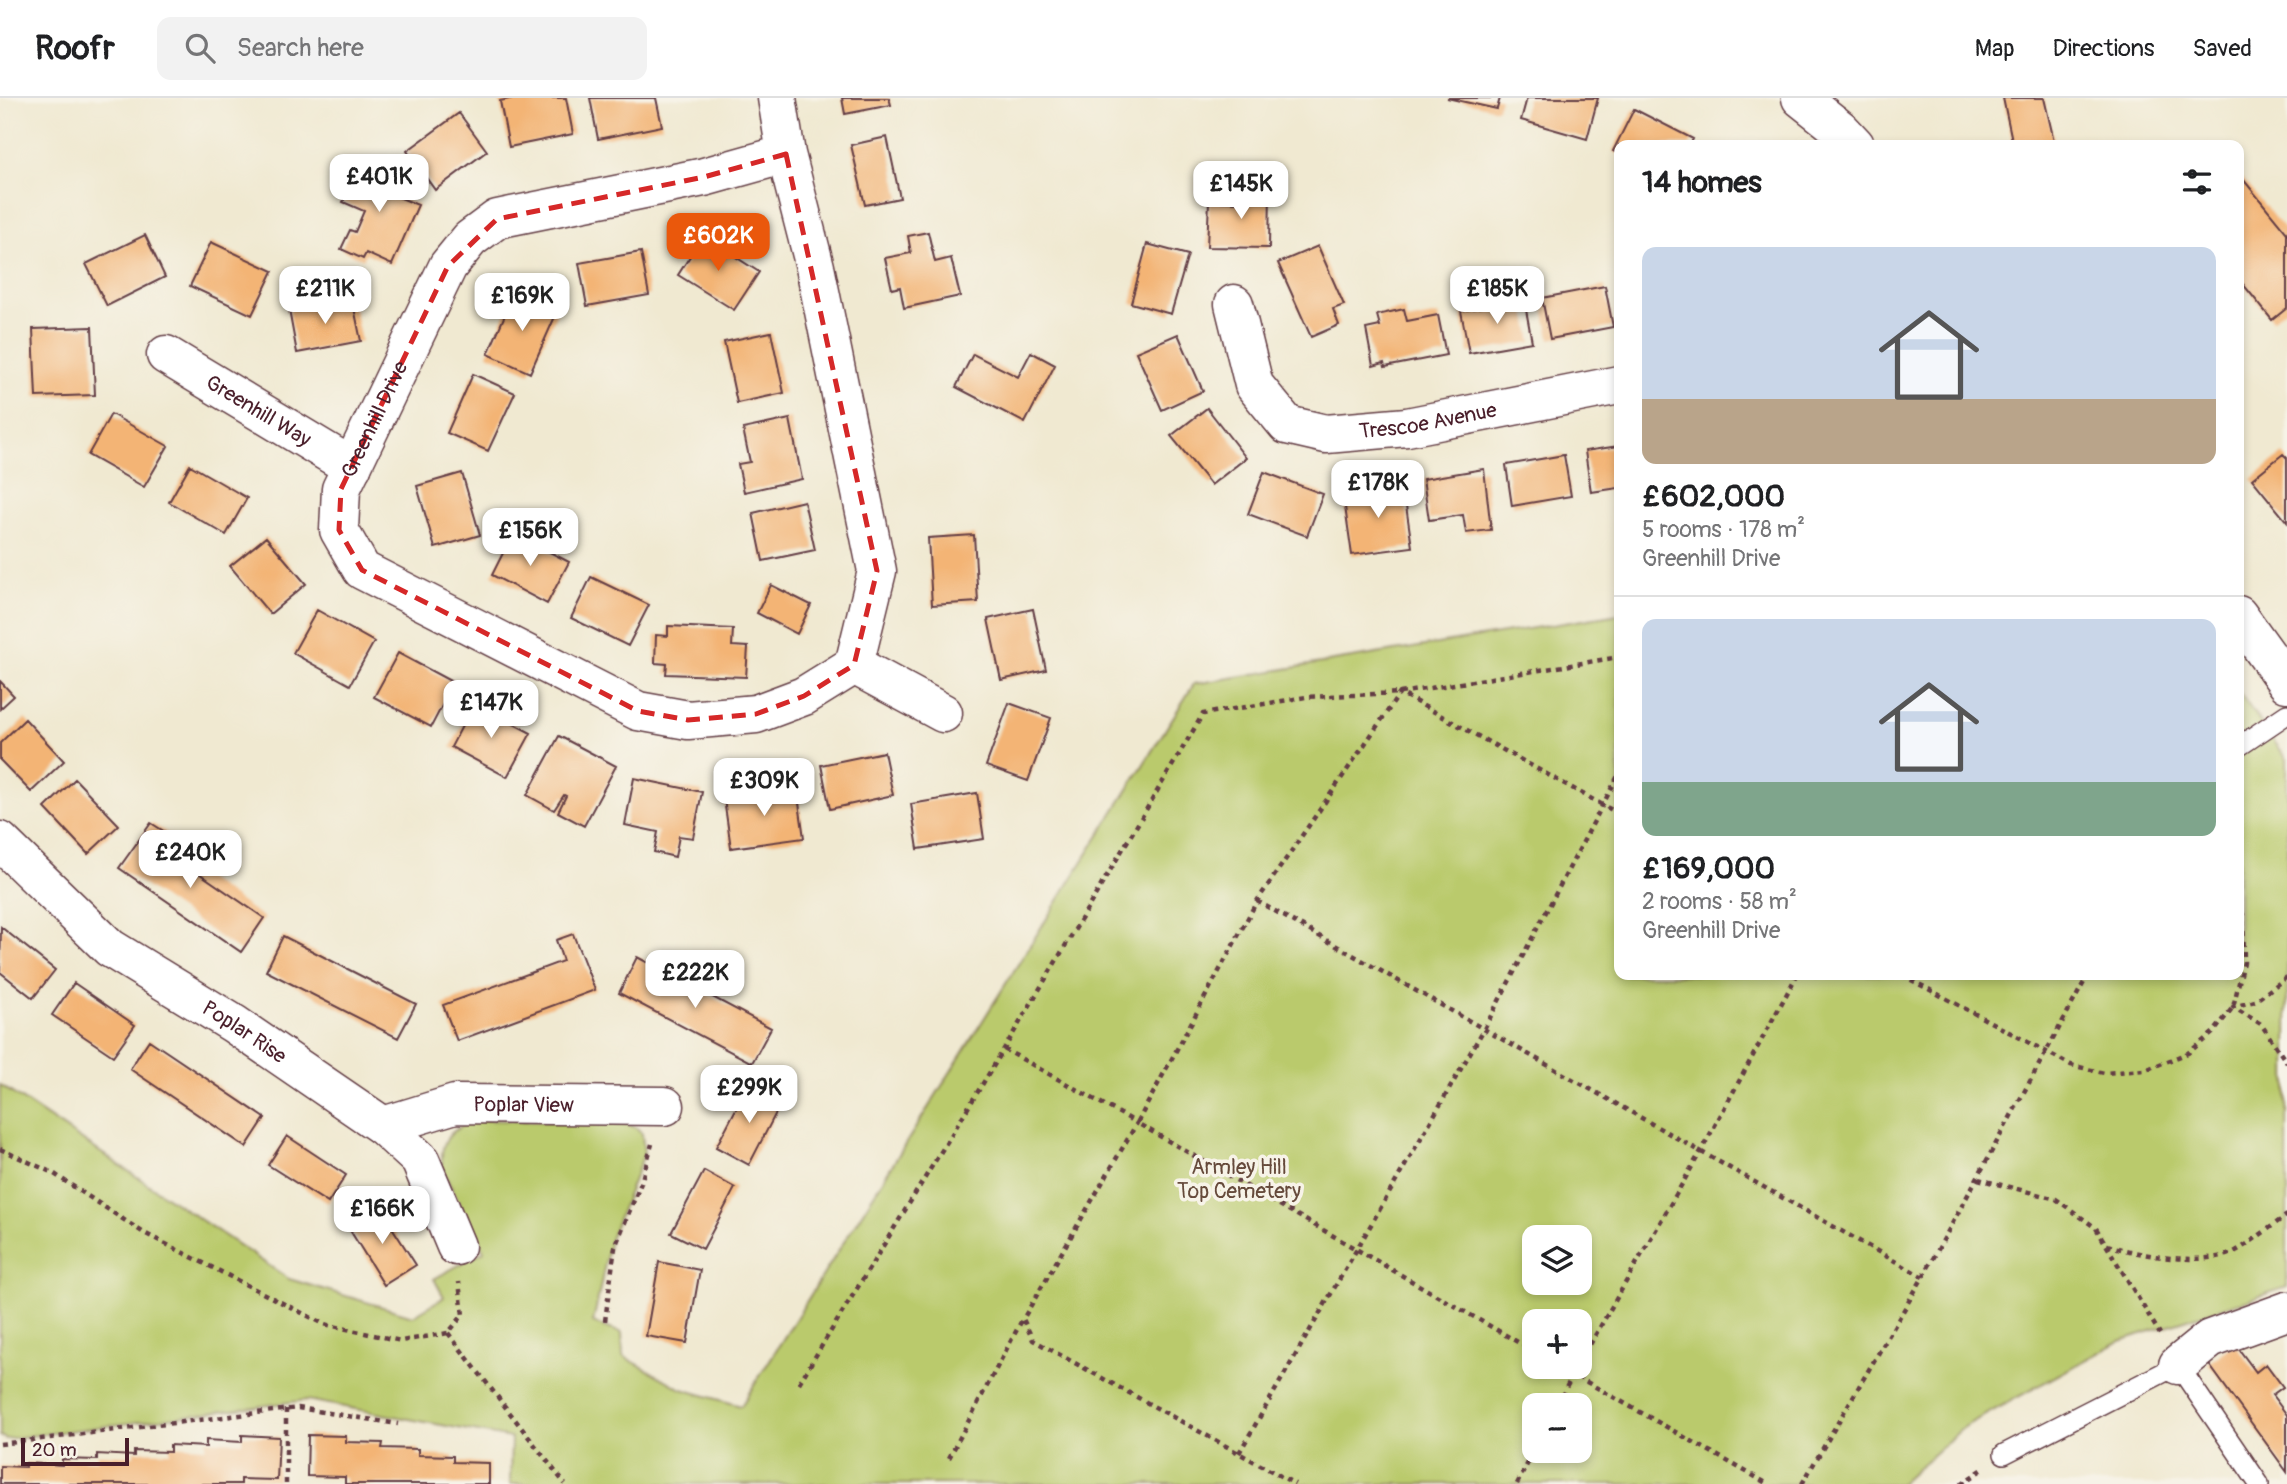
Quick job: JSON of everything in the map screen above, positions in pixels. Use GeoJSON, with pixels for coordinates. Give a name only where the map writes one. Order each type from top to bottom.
{"type":"FeatureCollection","features":[{"type":"Feature","properties":{"kind":"street"},"geometry":{"type":"LineString","coordinates":[[776,98],[786,154],[815,267],[877,570],[854,665],[943,713]]}},
{"type":"Feature","properties":{"kind":"street"},"geometry":{"type":"LineString","coordinates":[[1801,98],[1850,140]]}},
{"type":"Feature","properties":{"kind":"street","name":"Greenhill Drive"},"geometry":{"type":"LineString","coordinates":[[786,154],[704,177],[497,219],[470,239],[448,266],[341,489],[339,530],[362,570],[638,711],[688,720],[756,714],[804,696],[854,665]]}},
{"type":"Feature","properties":{"kind":"street","name":"Trescoe Avenue"},"geometry":{"type":"LineString","coordinates":[[1234,304],[1254,385],[1287,425],[1326,435],[1407,427],[1614,386]]}},
{"type":"Feature","properties":{"kind":"street","name":"Greenhill Way"},"geometry":{"type":"LineString","coordinates":[[166,355],[352,467]]}},
{"type":"Feature","properties":{"kind":"street"},"geometry":{"type":"LineString","coordinates":[[2244,623],[2287,683]]}},
{"type":"Feature","properties":{"kind":"street","name":"Poplar Rise"},"geometry":{"type":"LineString","coordinates":[[0,841],[110,948],[234,1024],[383,1126],[420,1160],[456,1246]]}},
{"type":"Feature","properties":{"kind":"street","name":"Poplar View"},"geometry":{"type":"LineString","coordinates":[[383,1126],[455,1104],[661,1106]]}},
{"type":"Feature","properties":{"kind":"street"},"geometry":{"type":"LineString","coordinates":[[2178,1365],[2210,1339],[2287,1311]]}},
{"type":"Feature","properties":{"kind":"lane"},"geometry":{"type":"LineString","coordinates":[[2244,743],[2287,714]]}},
{"type":"Feature","properties":{"kind":"lane"},"geometry":{"type":"LineString","coordinates":[[2004,1454],[2178,1365],[2259,1484]]}},
{"type":"Feature","properties":{"kind":"path"},"geometry":{"type":"LineString","coordinates":[[799,1383],[1004,1049],[1203,715],[1306,698],[1400,693],[1614,658]]}},
{"type":"Feature","properties":{"kind":"path"},"geometry":{"type":"LineString","coordinates":[[1400,693],[1614,811]]}},
{"type":"Feature","properties":{"kind":"path"},"geometry":{"type":"LineString","coordinates":[[949,1458],[1023,1319],[1137,1123],[1257,901],[1400,693]]}},
{"type":"Feature","properties":{"kind":"path"},"geometry":{"type":"LineString","coordinates":[[1239,1453],[1484,1028],[1614,783]]}},
{"type":"Feature","properties":{"kind":"path"},"geometry":{"type":"LineString","coordinates":[[1257,901],[1923,1277]]}},
{"type":"Feature","properties":{"kind":"path"},"geometry":{"type":"LineString","coordinates":[[2233,1007],[2255,1001],[2287,977]]}},
{"type":"Feature","properties":{"kind":"path"},"geometry":{"type":"LineString","coordinates":[[1592,1341],[1701,1151],[1794,980]]}},
{"type":"Feature","properties":{"kind":"path"},"geometry":{"type":"LineString","coordinates":[[1912,980],[2071,1065],[2104,1073],[2145,1070],[2188,1053],[2214,1032],[2233,1007],[2240,980]]}},
{"type":"Feature","properties":{"kind":"path"},"geometry":{"type":"LineString","coordinates":[[1802,1484],[1923,1277],[2085,980]]}},
{"type":"Feature","properties":{"kind":"path"},"geometry":{"type":"LineString","coordinates":[[2233,1007],[2261,1024],[2287,1063]]}},
{"type":"Feature","properties":{"kind":"path"},"geometry":{"type":"LineString","coordinates":[[1004,1049],[1522,1344]]}},
{"type":"Feature","properties":{"kind":"path"},"geometry":{"type":"LineString","coordinates":[[605,1321],[615,1247],[644,1171],[661,1106]]}},
{"type":"Feature","properties":{"kind":"path"},"geometry":{"type":"LineString","coordinates":[[0,1149],[53,1173],[144,1233],[324,1324],[401,1341],[448,1333],[463,1315],[456,1246]]}},
{"type":"Feature","properties":{"kind":"path"},"geometry":{"type":"LineString","coordinates":[[1978,1179],[2056,1199],[2096,1228],[2178,1365]]}},
{"type":"Feature","properties":{"kind":"path"},"geometry":{"type":"LineString","coordinates":[[2107,1245],[2136,1253],[2184,1258],[2229,1255],[2287,1215]]}},
{"type":"Feature","properties":{"kind":"path"},"geometry":{"type":"LineString","coordinates":[[1023,1319],[1033,1340],[1295,1484]]}},
{"type":"Feature","properties":{"kind":"path"},"geometry":{"type":"LineString","coordinates":[[448,1333],[565,1484]]}},
{"type":"Feature","properties":{"kind":"path"},"geometry":{"type":"LineString","coordinates":[[1582,1379],[1769,1484]]}},
{"type":"Feature","properties":{"kind":"path"},"geometry":{"type":"LineString","coordinates":[[0,1444],[298,1408],[398,1424]]}},
{"type":"Feature","properties":{"kind":"path"},"geometry":{"type":"LineString","coordinates":[[286,1409],[286,1484]]}},
{"type":"Feature","properties":{"kind":"path"},"geometry":{"type":"LineString","coordinates":[[1517,1484],[1528,1463]]}},
{"type":"Feature","properties":{"kind":"highlighted area"},"geometry":{"type":"Polygon","coordinates":[[[786,154],[877,571],[854,665],[804,696],[756,714],[688,720],[638,711],[362,570],[339,530],[341,489],[448,266],[497,219],[704,177],[786,154]]]}},
{"type":"Feature","properties":{"kind":"green space","name":"Armley Hill Top Cemetery"},"geometry":{"type":"Polygon","coordinates":[[[1614,615],[1614,980],[2244,980],[2244,699],[2287,759],[2287,1287],[2120,1341],[1965,1426],[1900,1484],[510,1484],[511,1438],[307,1400],[6,1439],[0,1436],[0,1085],[289,1279],[413,1316],[444,1297],[434,1279],[484,1251],[443,1171],[442,1152],[452,1133],[474,1120],[625,1123],[637,1128],[642,1134],[644,1154],[610,1239],[593,1323],[622,1333],[623,1356],[682,1389],[741,1406],[1194,684],[1614,615]]]}},
{"type":"Feature","properties":{"kind":"building"},"geometry":{"type":"Polygon","coordinates":[[[514,98],[566,98],[573,134],[509,147],[500,101],[514,98]]]}},
{"type":"Feature","properties":{"kind":"building"},"geometry":{"type":"Polygon","coordinates":[[[590,98],[656,98],[662,126],[598,139],[590,98]]]}},
{"type":"Feature","properties":{"kind":"building"},"geometry":{"type":"Polygon","coordinates":[[[842,98],[889,98],[891,105],[845,114],[842,98]]]}},
{"type":"Feature","properties":{"kind":"building"},"geometry":{"type":"Polygon","coordinates":[[[1447,98],[1500,98],[1497,109],[1447,98]]]}},
{"type":"Feature","properties":{"kind":"building"},"geometry":{"type":"Polygon","coordinates":[[[1527,98],[1598,98],[1587,139],[1521,120],[1527,98]]]}},
{"type":"Feature","properties":{"kind":"building"},"geometry":{"type":"Polygon","coordinates":[[[2003,98],[2044,98],[2054,140],[2012,140],[2003,98]]]}},
{"type":"Feature","properties":{"kind":"building"},"geometry":{"type":"Polygon","coordinates":[[[1634,109],[1693,139],[1692,140],[1618,140],[1634,109]]]}},
{"type":"Feature","properties":{"kind":"building"},"geometry":{"type":"Polygon","coordinates":[[[459,113],[487,151],[435,190],[407,151],[459,113]]]}},
{"type":"Feature","properties":{"kind":"building"},"geometry":{"type":"Polygon","coordinates":[[[887,137],[900,198],[865,205],[851,145],[887,137]]]}},
{"type":"Feature","properties":{"kind":"building"},"geometry":{"type":"Polygon","coordinates":[[[381,159],[408,181],[396,196],[418,205],[392,265],[366,253],[363,259],[341,249],[350,230],[355,232],[364,211],[343,202],[354,178],[363,181],[381,159]]]}},
{"type":"Feature","properties":{"kind":"building"},"geometry":{"type":"Polygon","coordinates":[[[2244,180],[2287,233],[2287,308],[2272,320],[2244,285],[2244,180]]]}},
{"type":"Feature","properties":{"kind":"building"},"geometry":{"type":"Polygon","coordinates":[[[1243,188],[1270,189],[1269,248],[1207,247],[1209,201],[1243,202],[1243,188]]]}},
{"type":"Feature","properties":{"kind":"building"},"geometry":{"type":"Polygon","coordinates":[[[928,232],[935,262],[951,258],[960,296],[904,308],[900,287],[892,289],[885,258],[911,253],[908,236],[928,232]]]}},
{"type":"Feature","properties":{"kind":"building"},"geometry":{"type":"Polygon","coordinates":[[[145,235],[165,277],[107,306],[86,264],[145,235]]]}},
{"type":"Feature","properties":{"kind":"building"},"geometry":{"type":"Polygon","coordinates":[[[703,236],[759,272],[734,310],[678,275],[703,236]]]}},
{"type":"Feature","properties":{"kind":"building"},"geometry":{"type":"Polygon","coordinates":[[[211,242],[273,271],[252,315],[190,286],[211,242]]]}},
{"type":"Feature","properties":{"kind":"building"},"geometry":{"type":"Polygon","coordinates":[[[1147,244],[1188,255],[1171,314],[1131,303],[1147,244]]]}},
{"type":"Feature","properties":{"kind":"building"},"geometry":{"type":"Polygon","coordinates":[[[1318,246],[1344,305],[1333,309],[1339,325],[1311,337],[1278,263],[1318,246]]]}},
{"type":"Feature","properties":{"kind":"building"},"geometry":{"type":"Polygon","coordinates":[[[641,252],[649,295],[587,306],[579,263],[641,252]]]}},
{"type":"Feature","properties":{"kind":"building"},"geometry":{"type":"Polygon","coordinates":[[[1605,286],[1613,327],[1550,339],[1542,298],[1605,286]]]}},
{"type":"Feature","properties":{"kind":"building"},"geometry":{"type":"Polygon","coordinates":[[[514,294],[557,312],[530,373],[488,354],[514,294]]]}},
{"type":"Feature","properties":{"kind":"building"},"geometry":{"type":"Polygon","coordinates":[[[352,298],[361,341],[297,353],[289,310],[352,298]]]}},
{"type":"Feature","properties":{"kind":"building"},"geometry":{"type":"Polygon","coordinates":[[[1524,299],[1532,342],[1469,353],[1461,311],[1524,299]]]}},
{"type":"Feature","properties":{"kind":"building"},"geometry":{"type":"Polygon","coordinates":[[[1404,309],[1407,321],[1438,315],[1446,355],[1385,367],[1384,363],[1373,366],[1366,329],[1380,326],[1377,315],[1404,309]]]}},
{"type":"Feature","properties":{"kind":"building"},"geometry":{"type":"Polygon","coordinates":[[[92,327],[95,395],[36,397],[33,329],[92,327]]]}},
{"type":"Feature","properties":{"kind":"building"},"geometry":{"type":"Polygon","coordinates":[[[771,332],[784,393],[737,403],[724,342],[771,332]]]}},
{"type":"Feature","properties":{"kind":"building"},"geometry":{"type":"Polygon","coordinates":[[[1178,334],[1203,391],[1162,410],[1136,352],[1178,334]]]}},
{"type":"Feature","properties":{"kind":"building"},"geometry":{"type":"Polygon","coordinates":[[[1031,352],[1055,365],[1025,423],[956,387],[973,354],[1018,377],[1031,352]]]}},
{"type":"Feature","properties":{"kind":"building"},"geometry":{"type":"Polygon","coordinates":[[[473,374],[515,393],[488,451],[447,433],[473,374]]]}},
{"type":"Feature","properties":{"kind":"building"},"geometry":{"type":"Polygon","coordinates":[[[1207,408],[1246,458],[1211,485],[1171,436],[1207,408]]]}},
{"type":"Feature","properties":{"kind":"building"},"geometry":{"type":"Polygon","coordinates":[[[111,414],[168,446],[144,487],[88,455],[111,414]]]}},
{"type":"Feature","properties":{"kind":"building"},"geometry":{"type":"Polygon","coordinates":[[[790,419],[802,479],[744,492],[738,464],[750,462],[743,429],[790,419]]]}},
{"type":"Feature","properties":{"kind":"building"},"geometry":{"type":"Polygon","coordinates":[[[1614,447],[1614,489],[1591,492],[1585,451],[1614,447]]]}},
{"type":"Feature","properties":{"kind":"building"},"geometry":{"type":"Polygon","coordinates":[[[2283,454],[2287,458],[2287,522],[2252,479],[2283,454]]]}},
{"type":"Feature","properties":{"kind":"building"},"geometry":{"type":"Polygon","coordinates":[[[1564,455],[1571,496],[1512,506],[1506,465],[1564,455]]]}},
{"type":"Feature","properties":{"kind":"building"},"geometry":{"type":"Polygon","coordinates":[[[190,465],[247,498],[226,535],[169,502],[190,465]]]}},
{"type":"Feature","properties":{"kind":"building"},"geometry":{"type":"Polygon","coordinates":[[[1484,469],[1491,530],[1466,533],[1463,515],[1429,520],[1423,479],[1484,469]]]}},
{"type":"Feature","properties":{"kind":"building"},"geometry":{"type":"Polygon","coordinates":[[[1264,472],[1323,494],[1307,536],[1248,514],[1264,472]]]}},
{"type":"Feature","properties":{"kind":"building"},"geometry":{"type":"Polygon","coordinates":[[[462,473],[480,535],[435,548],[417,486],[462,473]]]}},
{"type":"Feature","properties":{"kind":"building"},"geometry":{"type":"Polygon","coordinates":[[[1403,485],[1412,547],[1352,555],[1343,493],[1403,485]]]}},
{"type":"Feature","properties":{"kind":"building"},"geometry":{"type":"Polygon","coordinates":[[[804,501],[815,550],[763,561],[753,513],[804,501]]]}},
{"type":"Feature","properties":{"kind":"building"},"geometry":{"type":"Polygon","coordinates":[[[513,533],[569,562],[547,604],[492,575],[513,533]]]}},
{"type":"Feature","properties":{"kind":"building"},"geometry":{"type":"Polygon","coordinates":[[[974,535],[978,602],[932,605],[928,538],[974,535]]]}},
{"type":"Feature","properties":{"kind":"building"},"geometry":{"type":"Polygon","coordinates":[[[266,537],[306,584],[270,614],[230,566],[266,537]]]}},
{"type":"Feature","properties":{"kind":"building"},"geometry":{"type":"Polygon","coordinates":[[[591,577],[649,605],[628,646],[571,618],[591,577]]]}},
{"type":"Feature","properties":{"kind":"building"},"geometry":{"type":"Polygon","coordinates":[[[771,585],[811,605],[797,634],[757,613],[771,585]]]}},
{"type":"Feature","properties":{"kind":"building"},"geometry":{"type":"Polygon","coordinates":[[[1033,609],[1046,670],[1001,680],[988,619],[1033,609]]]}},
{"type":"Feature","properties":{"kind":"building"},"geometry":{"type":"Polygon","coordinates":[[[317,610],[374,642],[350,685],[293,653],[317,610]]]}},
{"type":"Feature","properties":{"kind":"building"},"geometry":{"type":"Polygon","coordinates":[[[668,626],[733,629],[732,646],[748,647],[746,677],[666,674],[667,664],[655,663],[656,635],[668,636],[668,626]]]}},
{"type":"Feature","properties":{"kind":"building"},"geometry":{"type":"Polygon","coordinates":[[[398,653],[454,683],[431,727],[374,697],[398,653]]]}},
{"type":"Feature","properties":{"kind":"building"},"geometry":{"type":"Polygon","coordinates":[[[0,681],[14,696],[0,709],[0,681]]]}},
{"type":"Feature","properties":{"kind":"building"},"geometry":{"type":"Polygon","coordinates":[[[474,703],[531,733],[507,777],[451,747],[474,703]]]}},
{"type":"Feature","properties":{"kind":"building"},"geometry":{"type":"Polygon","coordinates":[[[1009,703],[1051,718],[1028,781],[986,766],[1009,703]]]}},
{"type":"Feature","properties":{"kind":"building"},"geometry":{"type":"Polygon","coordinates":[[[25,719],[64,761],[31,792],[0,760],[0,743],[25,719]]]}},
{"type":"Feature","properties":{"kind":"building"},"geometry":{"type":"Polygon","coordinates":[[[559,736],[616,766],[584,826],[558,812],[566,796],[564,795],[554,810],[527,795],[559,736]]]}},
{"type":"Feature","properties":{"kind":"building"},"geometry":{"type":"Polygon","coordinates":[[[884,752],[893,795],[830,809],[821,765],[884,752]]]}},
{"type":"Feature","properties":{"kind":"building"},"geometry":{"type":"Polygon","coordinates":[[[634,778],[702,792],[693,838],[679,836],[675,857],[654,852],[658,832],[625,825],[634,778]]]}},
{"type":"Feature","properties":{"kind":"building"},"geometry":{"type":"Polygon","coordinates":[[[75,779],[119,825],[88,854],[45,808],[75,779]]]}},
{"type":"Feature","properties":{"kind":"building"},"geometry":{"type":"Polygon","coordinates":[[[797,789],[804,838],[731,848],[724,799],[797,789]]]}},
{"type":"Feature","properties":{"kind":"building"},"geometry":{"type":"Polygon","coordinates":[[[977,793],[984,839],[918,849],[911,804],[977,793]]]}},
{"type":"Feature","properties":{"kind":"building"},"geometry":{"type":"Polygon","coordinates":[[[151,823],[173,837],[164,849],[264,918],[241,952],[119,868],[151,823]]]}},
{"type":"Feature","properties":{"kind":"building"},"geometry":{"type":"Polygon","coordinates":[[[1,927],[55,970],[33,998],[0,972],[1,927]]]}},
{"type":"Feature","properties":{"kind":"building"},"geometry":{"type":"Polygon","coordinates":[[[573,934],[595,990],[457,1041],[443,1005],[563,961],[556,940],[573,934]]]}},
{"type":"Feature","properties":{"kind":"building"},"geometry":{"type":"Polygon","coordinates":[[[283,936],[416,1004],[398,1038],[266,971],[283,936]]]}},
{"type":"Feature","properties":{"kind":"building"},"geometry":{"type":"Polygon","coordinates":[[[637,957],[771,1028],[752,1063],[619,993],[637,957]]]}},
{"type":"Feature","properties":{"kind":"building"},"geometry":{"type":"Polygon","coordinates":[[[74,983],[135,1025],[113,1056],[52,1015],[74,983]]]}},
{"type":"Feature","properties":{"kind":"building"},"geometry":{"type":"Polygon","coordinates":[[[149,1040],[265,1118],[246,1147],[130,1069],[149,1040]]]}},
{"type":"Feature","properties":{"kind":"building"},"geometry":{"type":"Polygon","coordinates":[[[748,1086],[781,1103],[749,1165],[716,1147],[748,1086]]]}},
{"type":"Feature","properties":{"kind":"building"},"geometry":{"type":"Polygon","coordinates":[[[287,1136],[346,1175],[328,1203],[268,1165],[287,1136]]]}},
{"type":"Feature","properties":{"kind":"building"},"geometry":{"type":"Polygon","coordinates":[[[704,1171],[735,1188],[703,1249],[671,1233],[704,1171]]]}},
{"type":"Feature","properties":{"kind":"building"},"geometry":{"type":"Polygon","coordinates":[[[379,1207],[416,1265],[384,1285],[348,1227],[379,1207]]]}},
{"type":"Feature","properties":{"kind":"building"},"geometry":{"type":"Polygon","coordinates":[[[659,1262],[700,1270],[687,1343],[646,1336],[659,1262]]]}},
{"type":"Feature","properties":{"kind":"building"},"geometry":{"type":"Polygon","coordinates":[[[2235,1344],[2256,1372],[2266,1364],[2283,1387],[2272,1395],[2287,1415],[2287,1472],[2208,1363],[2235,1344]]]}},
{"type":"Feature","properties":{"kind":"building"},"geometry":{"type":"Polygon","coordinates":[[[242,1435],[279,1437],[277,1480],[241,1479],[241,1484],[0,1484],[0,1466],[26,1467],[26,1463],[62,1465],[62,1459],[97,1460],[97,1454],[134,1456],[134,1451],[170,1452],[170,1445],[206,1447],[206,1440],[242,1442],[242,1435]]]}},
{"type":"Feature","properties":{"kind":"building"},"geometry":{"type":"Polygon","coordinates":[[[308,1435],[346,1436],[346,1442],[383,1443],[382,1448],[418,1449],[418,1455],[453,1456],[453,1462],[489,1463],[489,1484],[345,1484],[345,1477],[307,1476],[308,1435]]]}}]}
